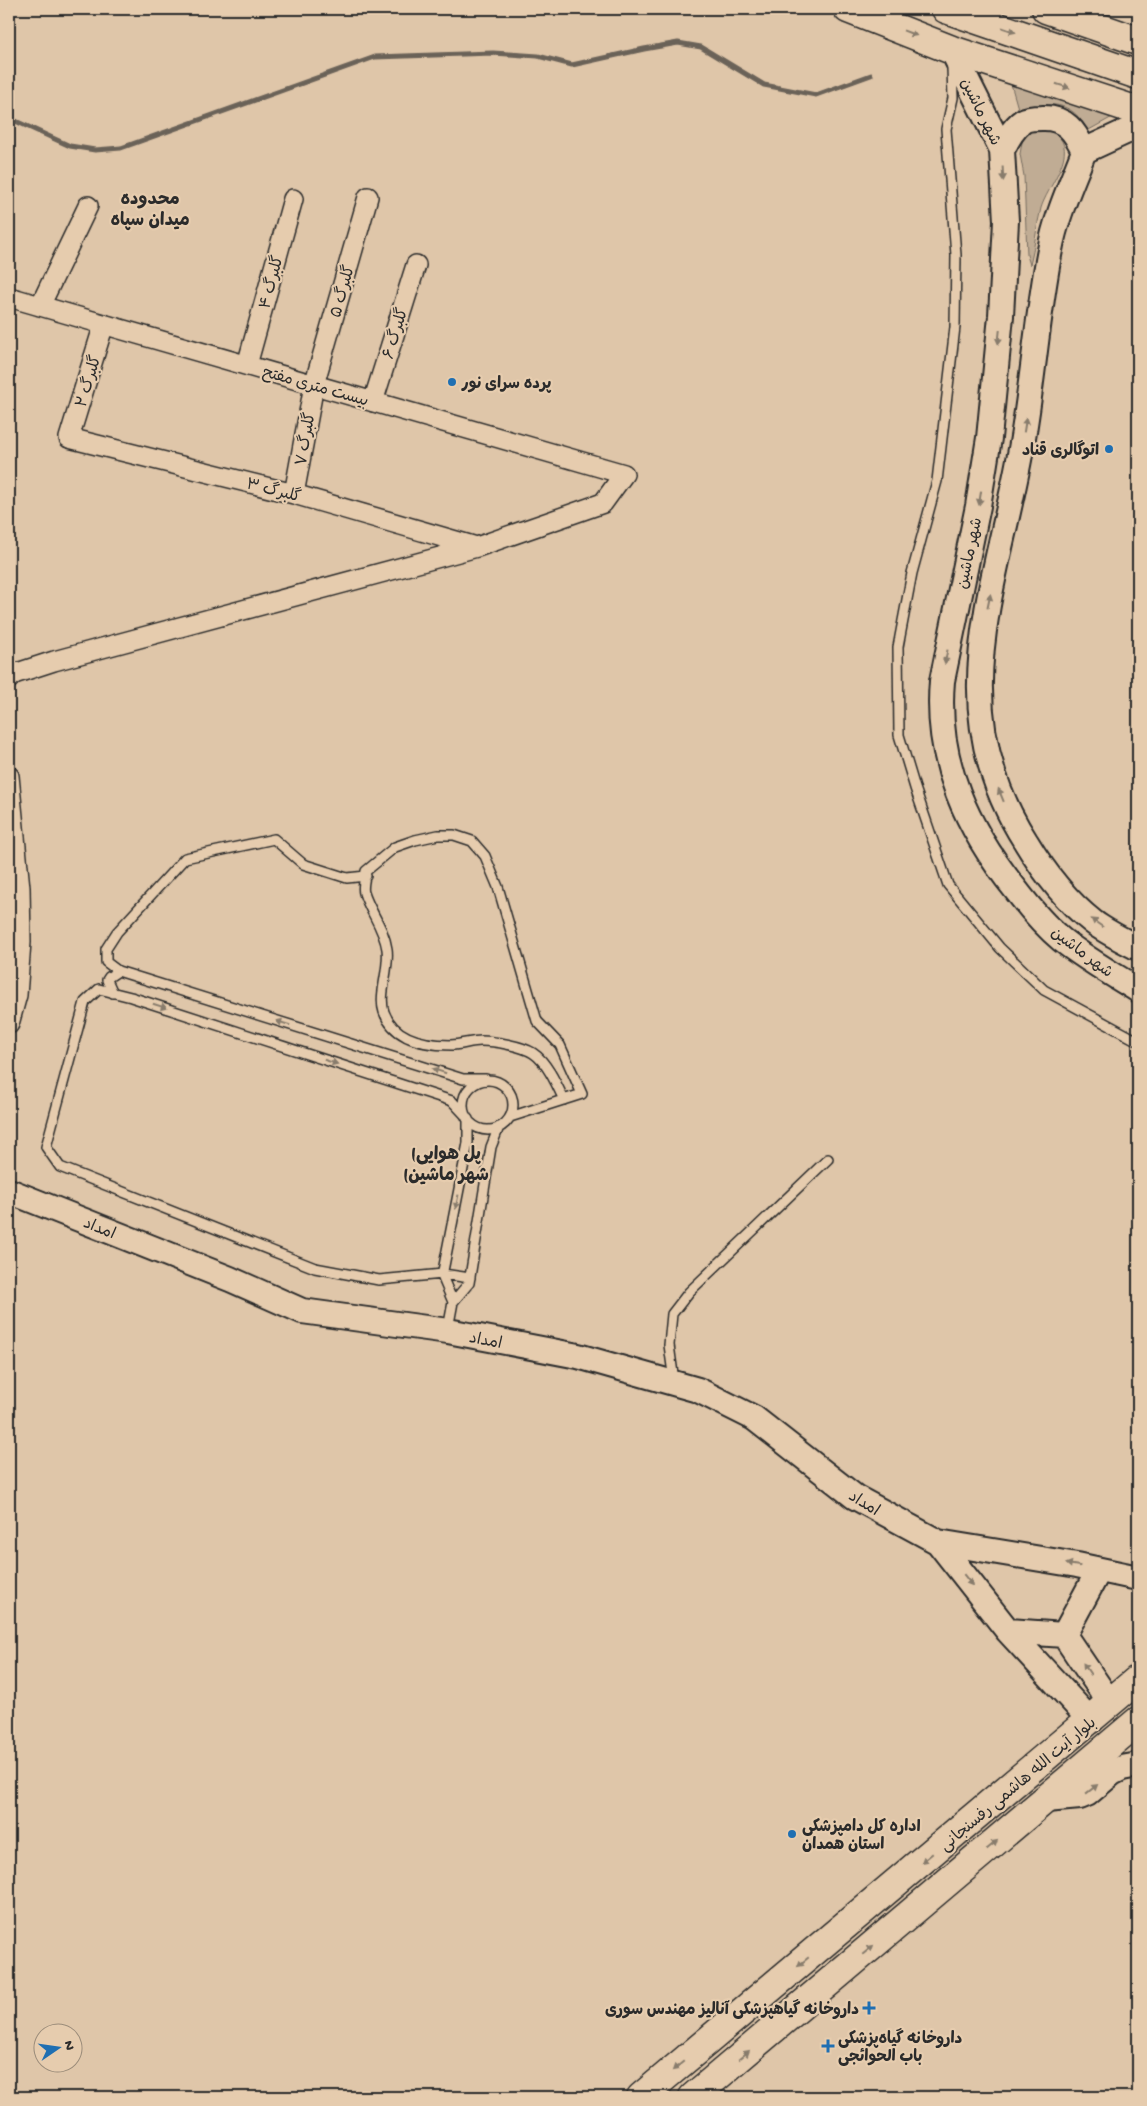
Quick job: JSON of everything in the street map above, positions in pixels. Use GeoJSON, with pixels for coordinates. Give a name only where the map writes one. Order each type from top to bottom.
{"type":"FeatureCollection","features":[{"type":"Feature","properties":{"kind":"main road"},"geometry":{"type":"LineString","coordinates":[[848,9],[952,50],[1138,112]]}},
{"type":"Feature","properties":{"kind":"main road"},"geometry":{"type":"LineString","coordinates":[[946,9],[1138,75]]}},
{"type":"Feature","properties":{"kind":"main road"},"geometry":{"type":"LineString","coordinates":[[1046,9],[1138,40]]}},
{"type":"Feature","properties":{"kind":"main road","name":"بلوار آیت الله هاشمی رفسنجانی"},"geometry":{"type":"LineString","coordinates":[[641,2097],[1138,1679]]}},
{"type":"Feature","properties":{"kind":"main road"},"geometry":{"type":"LineString","coordinates":[[1100,1712],[1127,1730]]}},
{"type":"Feature","properties":{"kind":"main road","name":"بلوار آیت الله هاشمی رفسنجانی"},"geometry":{"type":"LineString","coordinates":[[694,2097],[1127,1730]]}},
{"type":"Feature","properties":{"kind":"street","name":"شهر ماشین"},"geometry":{"type":"LineString","coordinates":[[952,50],[1002,150],[1006,221],[1001,316],[990,428],[978,506],[942,681],[940,705],[948,766],[961,802],[978,838],[1028,906],[1061,939],[1094,963],[1138,990]]}},
{"type":"Feature","properties":{"kind":"street"},"geometry":{"type":"LineString","coordinates":[[1002,150],[1010,136],[1023,121],[1034,118],[1050,117],[1065,122],[1077,134],[1084,151],[1138,126]]}},
{"type":"Feature","properties":{"kind":"street","name":"شهر ماشین"},"geometry":{"type":"LineString","coordinates":[[1084,151],[1050,248],[1021,450],[983,626],[979,696],[983,734],[992,772],[1009,816],[1036,859],[1062,893],[1094,922],[1138,948]]}},
{"type":"Feature","properties":{"kind":"street","name":"گلبرگ ۵"},"geometry":{"type":"LineString","coordinates":[[314,385],[368,197]]}},
{"type":"Feature","properties":{"kind":"street","name":"گلبرگ ۴"},"geometry":{"type":"LineString","coordinates":[[247,365],[293,199]]}},
{"type":"Feature","properties":{"kind":"street"},"geometry":{"type":"LineString","coordinates":[[40,306],[88,206]]}},
{"type":"Feature","properties":{"kind":"street","name":"گلبرگ ۶"},"geometry":{"type":"LineString","coordinates":[[373,402],[416,265]]}},
{"type":"Feature","properties":{"kind":"street","name":"بیست متری مفتح"},"geometry":{"type":"LineString","coordinates":[[9,297],[624,474],[603,503],[476,547]]}},
{"type":"Feature","properties":{"kind":"street","name":"گلبرگ ۲"},"geometry":{"type":"LineString","coordinates":[[69,438],[104,324]]}},
{"type":"Feature","properties":{"kind":"street","name":"گلبرگ ۷"},"geometry":{"type":"LineString","coordinates":[[294,494],[314,385]]}},
{"type":"Feature","properties":{"kind":"street","name":"گلبرگ ۳"},"geometry":{"type":"LineString","coordinates":[[69,438],[294,494],[476,547]]}},
{"type":"Feature","properties":{"kind":"street"},"geometry":{"type":"LineString","coordinates":[[11,676],[54,661],[476,547]]}},
{"type":"Feature","properties":{"kind":"street"},"geometry":{"type":"LineString","coordinates":[[9,776],[20,888],[21,942],[17,995],[9,1024]]}},
{"type":"Feature","properties":{"kind":"street","name":"امداد"},"geometry":{"type":"LineString","coordinates":[[9,1191],[230,1279],[302,1310],[448,1332],[578,1356],[698,1390],[754,1418],[855,1497],[938,1542]]}},
{"type":"Feature","properties":{"kind":"street"},"geometry":{"type":"LineString","coordinates":[[938,1542],[1138,1578]]}},
{"type":"Feature","properties":{"kind":"street"},"geometry":{"type":"LineString","coordinates":[[938,1542],[1008,1631],[1100,1712]]}},
{"type":"Feature","properties":{"kind":"street"},"geometry":{"type":"LineString","coordinates":[[1064,1635],[1098,1570]]}},
{"type":"Feature","properties":{"kind":"street"},"geometry":{"type":"LineString","coordinates":[[1008,1631],[1064,1635]]}},
{"type":"Feature","properties":{"kind":"street"},"geometry":{"type":"LineString","coordinates":[[1064,1635],[1100,1712]]}},
{"type":"Feature","properties":{"kind":"street"},"geometry":{"type":"LineString","coordinates":[[1046,1800],[1080,1797],[1112,1773],[1122,1768],[1138,1765]]}},
{"type":"Feature","properties":{"kind":"lane"},"geometry":{"type":"LineString","coordinates":[[952,50],[952,98],[946,129],[956,255],[955,328],[937,481],[912,573],[898,647],[900,735],[915,788],[948,885],[1000,948],[1044,990],[1138,1041]]}},
{"type":"Feature","properties":{"kind":"lane"},"geometry":{"type":"LineString","coordinates":[[453,1302],[470,1282],[491,1147],[499,1127],[510,1117],[564,1100],[582,1094],[560,1045],[537,1021],[498,887],[486,856],[472,840],[454,835],[438,835],[395,847],[366,871],[363,892],[386,940],[389,959],[384,981],[384,1010],[390,1025],[404,1036],[429,1044],[452,1045],[482,1041],[511,1045],[533,1053],[551,1074],[564,1100]]}},
{"type":"Feature","properties":{"kind":"lane"},"geometry":{"type":"LineString","coordinates":[[366,876],[347,878],[303,864],[274,839],[185,858],[117,932],[106,949],[106,962],[118,971],[463,1079],[501,1083],[511,1094],[513,1102],[510,1117]]}},
{"type":"Feature","properties":{"kind":"lane"},"geometry":{"type":"LineString","coordinates":[[113,992],[108,980],[109,977],[118,971]]}},
{"type":"Feature","properties":{"kind":"lane"},"geometry":{"type":"LineString","coordinates":[[470,1278],[443,1274],[379,1280],[315,1268],[60,1166],[46,1147],[85,1002],[99,989],[452,1101],[474,1126],[482,1129],[499,1127]]}},
{"type":"Feature","properties":{"kind":"lane"},"geometry":{"type":"LineString","coordinates":[[448,1332],[453,1302],[443,1274],[468,1143],[467,1118],[463,1108],[466,1092],[471,1086],[486,1080]]}},
{"type":"Feature","properties":{"kind":"lane"},"geometry":{"type":"LineString","coordinates":[[674,1384],[669,1345],[672,1314],[689,1292],[828,1159]]}},
{"type":"Feature","properties":{"kind":"shaded area"},"geometry":{"type":"Polygon","coordinates":[[[1009,77],[1116,115],[1087,131],[1075,113],[1058,105],[1039,106],[1019,112],[1009,77]]]}},
{"type":"Feature","properties":{"kind":"shaded area"},"geometry":{"type":"Polygon","coordinates":[[[1036,128],[1047,129],[1055,133],[1064,145],[1064,154],[1062,163],[1041,208],[1030,265],[1027,255],[1024,176],[1020,154],[1022,142],[1027,133],[1036,128]]]}},
{"type":"Feature","properties":{"kind":"waterway"},"geometry":{"type":"LineString","coordinates":[[9,118],[70,146],[95,150],[121,148],[375,57],[493,53],[538,56],[572,65],[678,43],[701,47],[764,85],[816,95],[871,75]]}},
{"type":"Feature","properties":{"kind":"place","name":"پرده سرای نور"},"geometry":{"type":"Point","coordinates":[452,382]}},
{"type":"Feature","properties":{"kind":"place","name":"اتوگالری قناد"},"geometry":{"type":"Point","coordinates":[1109,449]}},
{"type":"Feature","properties":{"kind":"place","name":"اداره کل دامپزشکی استان همدان"},"geometry":{"type":"Point","coordinates":[792,1834]}},
{"type":"Feature","properties":{"kind":"place","name":"داروخانه گیاهپزشکی آنالیز مهندس سوری"},"geometry":{"type":"Point","coordinates":[869,2008]}},
{"type":"Feature","properties":{"kind":"place","name":"داروخانه گیاه‌پزشکی باب الحوائجی"},"geometry":{"type":"Point","coordinates":[828,2046]}},
{"type":"Feature","properties":{"kind":"district","name":"محدوده میدان سپاه"},"geometry":{"type":"Point","coordinates":[150,208]}},
{"type":"Feature","properties":{"kind":"district","name":"(پل هوایی (شهر ماشین"},"geometry":{"type":"Point","coordinates":[446,1163]}}]}
